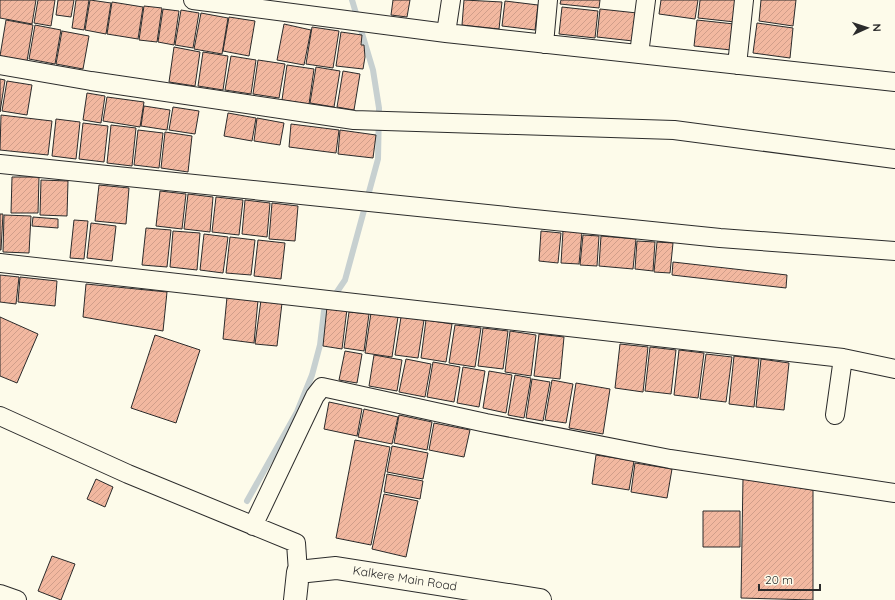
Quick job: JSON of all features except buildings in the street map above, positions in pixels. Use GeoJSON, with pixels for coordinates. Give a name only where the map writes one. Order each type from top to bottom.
{"type":"FeatureCollection","features":[{"type":"Feature","properties":{"kind":"street"},"geometry":{"type":"LineString","coordinates":[[193,0],[446,33],[895,82]]}},
{"type":"Feature","properties":{"kind":"street"},"geometry":{"type":"LineString","coordinates":[[446,33],[451,0]]}},
{"type":"Feature","properties":{"kind":"street"},"geometry":{"type":"LineString","coordinates":[[544,44],[548,0]]}},
{"type":"Feature","properties":{"kind":"street"},"geometry":{"type":"LineString","coordinates":[[639,54],[646,0]]}},
{"type":"Feature","properties":{"kind":"street"},"geometry":{"type":"LineString","coordinates":[[737,65],[744,0]]}},
{"type":"Feature","properties":{"kind":"street"},"geometry":{"type":"LineString","coordinates":[[0,65],[91,81],[354,120],[674,130],[895,159]]}},
{"type":"Feature","properties":{"kind":"street"},"geometry":{"type":"LineString","coordinates":[[0,164],[720,238],[895,251]]}},
{"type":"Feature","properties":{"kind":"street"},"geometry":{"type":"LineString","coordinates":[[0,263],[843,358],[895,369]]}},
{"type":"Feature","properties":{"kind":"street"},"geometry":{"type":"LineString","coordinates":[[835,415],[843,358]]}},
{"type":"Feature","properties":{"kind":"street"},"geometry":{"type":"LineString","coordinates":[[253,526],[315,396],[322,387],[486,423],[670,459],[895,493]]}},
{"type":"Feature","properties":{"kind":"street"},"geometry":{"type":"LineString","coordinates":[[0,416],[128,474],[296,543],[298,572],[295,600]]}},
{"type":"Feature","properties":{"kind":"street","name":"Kalkere Main Road"},"geometry":{"type":"LineString","coordinates":[[298,572],[336,568],[473,594],[540,600]]}},
{"type":"Feature","properties":{"kind":"street"},"geometry":{"type":"LineString","coordinates":[[0,594],[17,600]]}},
{"type":"Feature","properties":{"kind":"waterway"},"geometry":{"type":"LineString","coordinates":[[247,501],[297,412],[312,375],[320,345],[324,311],[345,280],[378,159],[379,108],[373,70],[352,0]]}}]}
